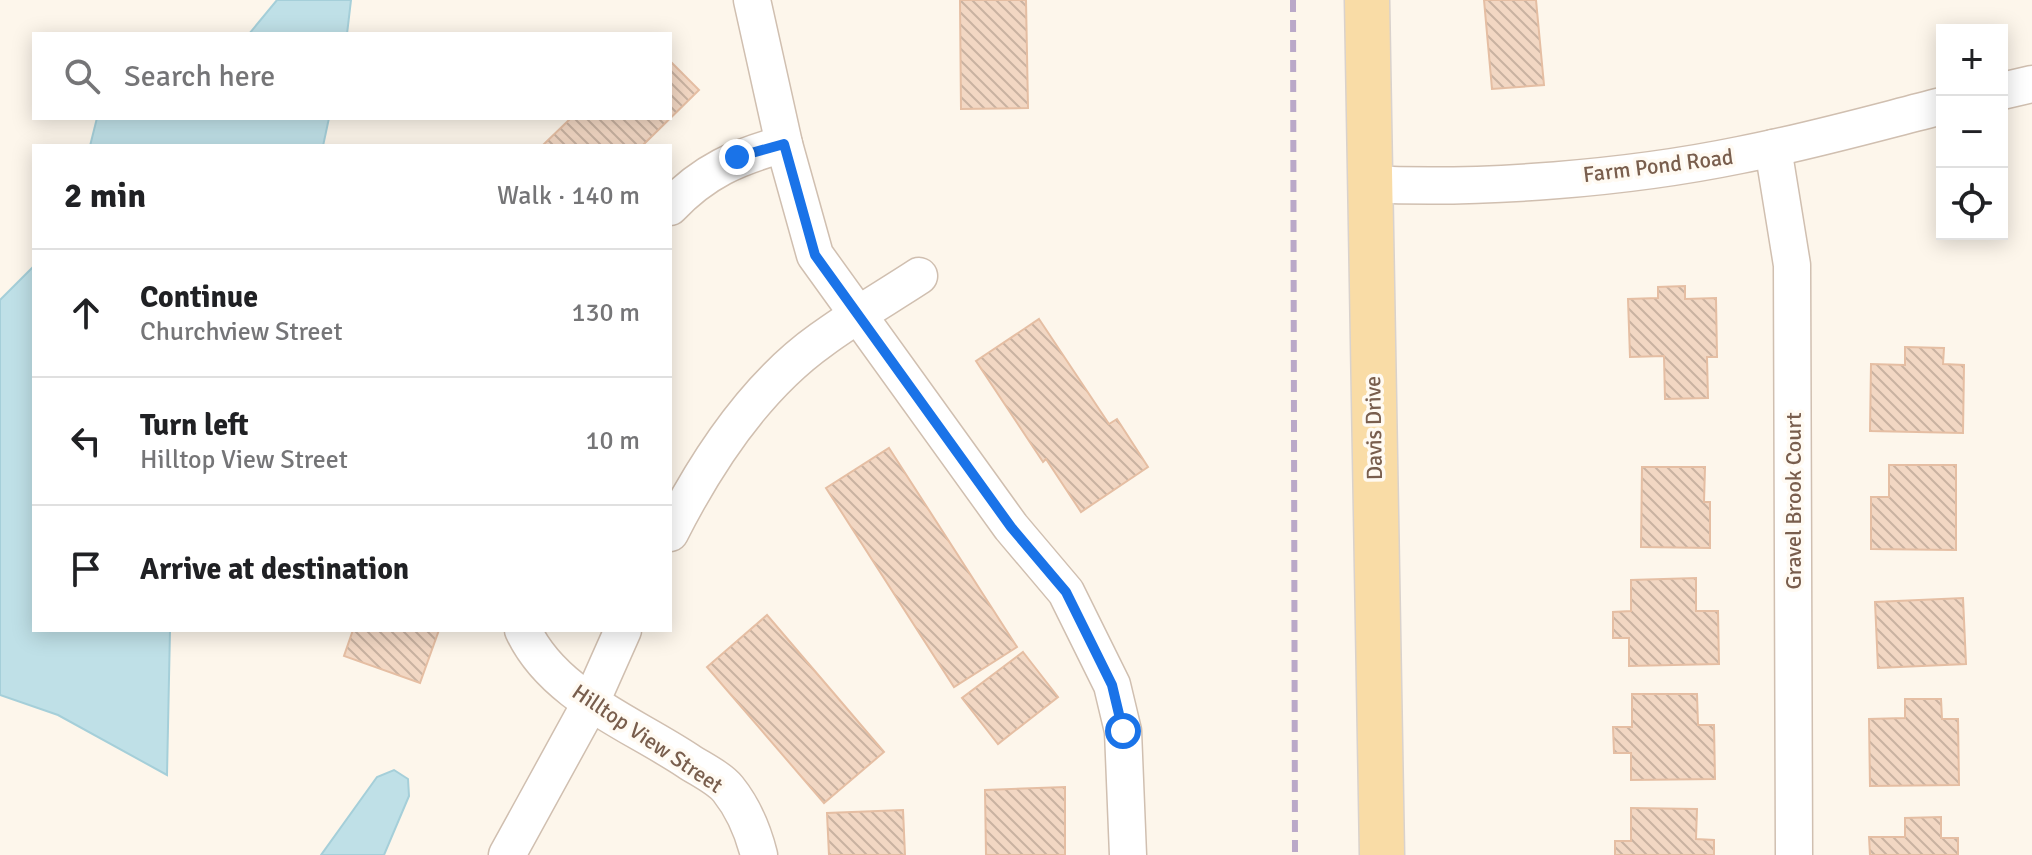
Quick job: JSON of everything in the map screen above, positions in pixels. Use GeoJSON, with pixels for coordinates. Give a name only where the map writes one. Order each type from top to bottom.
{"type":"FeatureCollection","features":[{"type":"Feature","properties":{"kind":"main road","name":"Davis Drive"},"geometry":{"type":"LineString","coordinates":[[1367,0],[1382,855]]}},
{"type":"Feature","properties":{"kind":"street"},"geometry":{"type":"LineString","coordinates":[[752,0],[784,144],[815,255],[1011,527],[1066,592],[1112,685],[1123,731],[1128,855]]}},
{"type":"Feature","properties":{"kind":"street"},"geometry":{"type":"LineString","coordinates":[[2008,90],[2032,84]]}},
{"type":"Feature","properties":{"kind":"street","name":"Farm Pond Road"},"geometry":{"type":"LineString","coordinates":[[1368,184],[1414,186],[1536,180],[1645,169],[1773,148],[1936,107]]}},
{"type":"Feature","properties":{"kind":"street"},"geometry":{"type":"LineString","coordinates":[[672,205],[688,189],[737,157],[784,144]]}},
{"type":"Feature","properties":{"kind":"street","name":"Gravel Brook Court"},"geometry":{"type":"LineString","coordinates":[[1773,148],[1792,265],[1794,855]]}},
{"type":"Feature","properties":{"kind":"street"},"geometry":{"type":"LineString","coordinates":[[672,529],[700,475],[769,388],[820,340],[919,276]]}},
{"type":"Feature","properties":{"kind":"street","name":"Hilltop View Street"},"geometry":{"type":"LineString","coordinates":[[524,632],[544,667],[591,702],[727,787],[753,829],[759,855]]}},
{"type":"Feature","properties":{"kind":"street"},"geometry":{"type":"LineString","coordinates":[[507,855],[591,702],[622,632]]}},
{"type":"Feature","properties":{"kind":"water"},"geometry":{"type":"Polygon","coordinates":[[[277,0],[351,0],[347,32],[251,32],[277,0]]]}},
{"type":"Feature","properties":{"kind":"water"},"geometry":{"type":"Polygon","coordinates":[[[96,120],[329,120],[323,144],[90,144],[96,120]]]}},
{"type":"Feature","properties":{"kind":"water"},"geometry":{"type":"Polygon","coordinates":[[[32,268],[32,632],[170,632],[167,775],[58,715],[0,695],[0,300],[32,268]]]}},
{"type":"Feature","properties":{"kind":"water"},"geometry":{"type":"Polygon","coordinates":[[[394,770],[408,779],[409,796],[384,855],[321,855],[377,777],[394,770]]]}},
{"type":"Feature","properties":{"kind":"building"},"geometry":{"type":"Polygon","coordinates":[[[960,0],[1026,0],[1028,108],[961,109],[960,0]]]}},
{"type":"Feature","properties":{"kind":"building"},"geometry":{"type":"Polygon","coordinates":[[[1484,0],[1536,0],[1544,85],[1492,89],[1484,0]]]}},
{"type":"Feature","properties":{"kind":"building"},"geometry":{"type":"Polygon","coordinates":[[[672,63],[699,90],[672,117],[672,63]]]}},
{"type":"Feature","properties":{"kind":"building"},"geometry":{"type":"Polygon","coordinates":[[[569,120],[668,120],[644,144],[544,144],[569,120]]]}},
{"type":"Feature","properties":{"kind":"building"},"geometry":{"type":"Polygon","coordinates":[[[1685,286],[1685,299],[1716,298],[1717,357],[1707,357],[1708,398],[1665,399],[1664,356],[1630,357],[1628,299],[1658,298],[1658,287],[1685,286]]]}},
{"type":"Feature","properties":{"kind":"building"},"geometry":{"type":"Polygon","coordinates":[[[1039,319],[1109,424],[1117,419],[1148,467],[1081,512],[1046,459],[1043,462],[976,361],[1039,319]]]}},
{"type":"Feature","properties":{"kind":"building"},"geometry":{"type":"Polygon","coordinates":[[[1905,347],[1944,348],[1943,364],[1964,365],[1963,433],[1870,431],[1871,364],[1905,365],[1905,347]]]}},
{"type":"Feature","properties":{"kind":"building"},"geometry":{"type":"Polygon","coordinates":[[[889,448],[1017,647],[954,687],[826,488],[889,448]]]}},
{"type":"Feature","properties":{"kind":"building"},"geometry":{"type":"Polygon","coordinates":[[[1889,465],[1956,465],[1956,550],[1871,549],[1871,497],[1889,497],[1889,465]]]}},
{"type":"Feature","properties":{"kind":"building"},"geometry":{"type":"Polygon","coordinates":[[[1642,467],[1705,467],[1704,502],[1710,502],[1710,548],[1641,547],[1642,467]]]}},
{"type":"Feature","properties":{"kind":"building"},"geometry":{"type":"Polygon","coordinates":[[[1696,578],[1696,611],[1718,611],[1719,664],[1629,666],[1629,638],[1613,638],[1613,612],[1631,611],[1631,580],[1696,578]]]}},
{"type":"Feature","properties":{"kind":"building"},"geometry":{"type":"Polygon","coordinates":[[[1963,598],[1966,664],[1878,668],[1875,602],[1963,598]]]}},
{"type":"Feature","properties":{"kind":"building"},"geometry":{"type":"Polygon","coordinates":[[[767,615],[884,752],[824,803],[707,667],[767,615]]]}},
{"type":"Feature","properties":{"kind":"building"},"geometry":{"type":"Polygon","coordinates":[[[352,632],[438,632],[420,683],[344,656],[352,632]]]}},
{"type":"Feature","properties":{"kind":"building"},"geometry":{"type":"Polygon","coordinates":[[[1023,652],[1058,697],[998,744],[962,698],[1023,652]]]}},
{"type":"Feature","properties":{"kind":"building"},"geometry":{"type":"Polygon","coordinates":[[[1632,694],[1697,694],[1698,725],[1714,725],[1715,779],[1631,780],[1631,753],[1614,753],[1613,727],[1632,727],[1632,694]]]}},
{"type":"Feature","properties":{"kind":"building"},"geometry":{"type":"Polygon","coordinates":[[[1905,699],[1941,699],[1942,719],[1958,719],[1959,785],[1870,786],[1869,719],[1905,718],[1905,699]]]}},
{"type":"Feature","properties":{"kind":"building"},"geometry":{"type":"Polygon","coordinates":[[[1065,787],[1065,855],[986,855],[985,790],[1065,787]]]}},
{"type":"Feature","properties":{"kind":"building"},"geometry":{"type":"Polygon","coordinates":[[[1631,808],[1697,809],[1696,839],[1714,840],[1714,855],[1615,855],[1615,841],[1631,841],[1631,808]]]}},
{"type":"Feature","properties":{"kind":"building"},"geometry":{"type":"Polygon","coordinates":[[[903,810],[905,855],[829,855],[827,813],[903,810]]]}},
{"type":"Feature","properties":{"kind":"building"},"geometry":{"type":"Polygon","coordinates":[[[1941,817],[1941,838],[1958,838],[1958,855],[1870,855],[1869,837],[1905,837],[1905,818],[1941,817]]]}},
{"type":"Feature","properties":{"kind":"railway"},"geometry":{"type":"LineString","coordinates":[[1293,0],[1295,855]]}},
{"type":"Feature","properties":{"kind":"route"},"geometry":{"type":"LineString","coordinates":[[737,157],[784,144],[815,255],[1011,527],[1066,592],[1112,685],[1123,731]]}}]}
